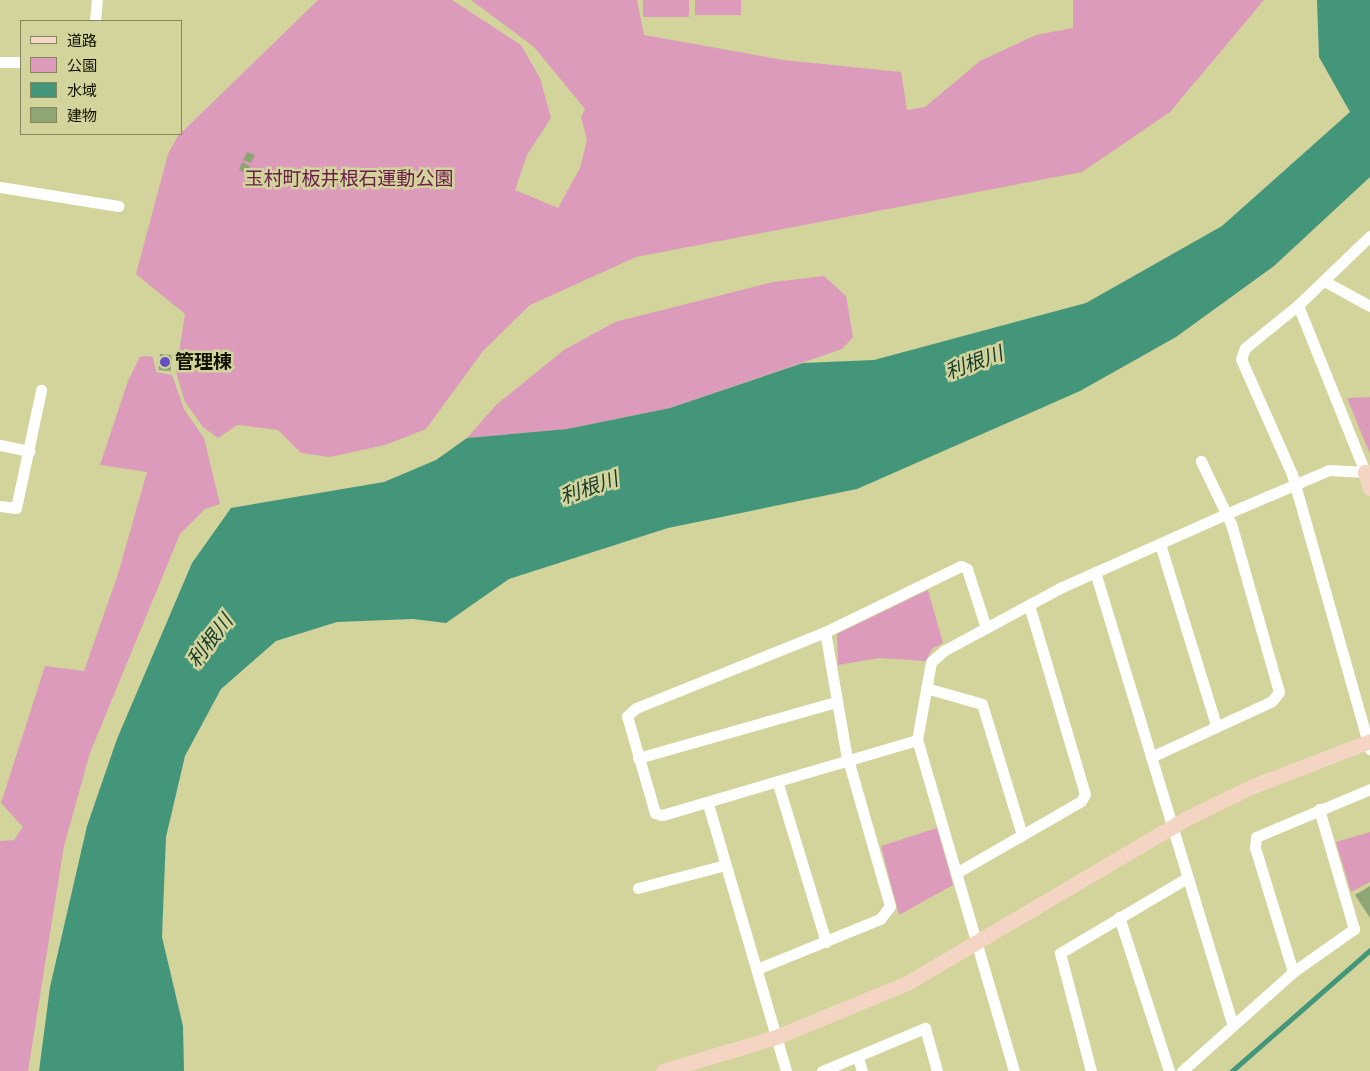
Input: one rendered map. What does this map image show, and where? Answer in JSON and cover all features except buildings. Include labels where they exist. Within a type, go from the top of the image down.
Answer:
[{"type":"street","points":[[95,20],[97,0]]},
{"type":"street","points":[[0,62],[20,62]]},
{"type":"street","points":[[0,187],[118,206]]},
{"type":"street","points":[[662,1071],[776,1037],[875,997],[976,945],[1170,828],[1253,786],[1369,744],[1295,485],[1241,359],[1244,348],[1298,305],[1370,236]]},
{"type":"street","points":[[1324,281],[1370,306]]},
{"type":"street","points":[[1298,305],[1368,472],[1370,488]]},
{"type":"street","points":[[0,506],[16,508],[41,390]]},
{"type":"street","points":[[0,445],[29,451]]},
{"type":"street","points":[[1151,758],[1272,701],[1279,692],[1226,514],[1201,461]]},
{"type":"street","points":[[1014,1071],[917,740],[926,688],[934,658],[1028,605],[1095,572],[1226,514],[1329,470],[1368,472]]},
{"type":"street","points":[[1160,544],[1216,726]]},
{"type":"street","points":[[917,740],[848,763],[708,804],[655,813],[627,719],[632,711],[825,632],[961,566],[967,569],[986,628]]},
{"type":"street","points":[[1095,572],[1185,879],[1232,1024]]},
{"type":"street","points":[[956,872],[1022,835],[1085,794],[1028,605]]},
{"type":"street","points":[[757,969],[880,919],[890,906],[848,763],[825,632]]},
{"type":"street","points":[[926,688],[982,704],[1022,835]]},
{"type":"street","points":[[638,758],[836,702]]},
{"type":"street","points":[[778,784],[826,942]]},
{"type":"street","points":[[1293,972],[1254,841],[1262,833],[1370,789]]},
{"type":"street","points":[[708,804],[786,1071]]},
{"type":"street","points":[[1182,1071],[1232,1024],[1293,972],[1354,929],[1319,810]]},
{"type":"street","points":[[638,888],[725,865]]},
{"type":"street","points":[[1091,1071],[1059,959],[1065,947],[1185,879]]},
{"type":"street","points":[[1119,916],[1169,1071]]},
{"type":"street","points":[[822,1071],[858,1058],[925,1028],[938,1071]]},
{"type":"street","points":[[858,1058],[862,1071]]},
{"type":"green space","name":"玉村町板井根石運動公園","points":[[318,0],[452,0],[521,45],[540,78],[551,118],[527,155],[515,190],[558,208],[580,168],[587,140],[581,117],[585,109],[534,47],[471,0],[637,0],[644,35],[783,60],[901,72],[907,110],[925,107],[980,61],[1036,35],[1073,28],[1073,0],[1264,0],[1170,112],[1082,172],[636,257],[530,305],[483,351],[426,429],[385,445],[330,457],[301,453],[278,430],[237,425],[218,438],[203,427],[185,402],[176,372],[185,314],[136,274],[168,154],[178,136],[182,135],[182,132]]},
{"type":"green space","points":[[643,0],[689,0],[689,17],[643,17]]},
{"type":"green space","points":[[695,0],[741,0],[741,15],[695,15]]},
{"type":"green space","points":[[824,276],[846,296],[853,337],[842,349],[670,408],[567,429],[467,438],[496,405],[564,350],[615,322],[773,282]]},
{"type":"green space","points":[[140,357],[153,357],[156,372],[172,375],[184,409],[204,438],[220,504],[205,509],[180,534],[90,753],[64,846],[28,1071],[0,1071],[0,841],[14,840],[23,827],[1,803],[45,666],[84,671],[118,574],[147,472],[100,465],[128,381]]},
{"type":"green space","points":[[1370,397],[1370,454],[1347,398]]},
{"type":"green space","points":[[928,590],[943,643],[932,649],[926,661],[879,658],[838,665],[837,634]]},
{"type":"green space","points":[[937,828],[953,885],[899,915],[881,846]]},
{"type":"green space","points":[[1370,832],[1370,882],[1351,892],[1336,842]]},
{"type":"water","name":"利根川","points":[[1317,0],[1370,0],[1370,177],[1274,266],[1176,337],[1080,391],[857,489],[668,528],[509,579],[446,623],[413,619],[337,622],[276,641],[221,689],[185,756],[166,837],[162,937],[183,1026],[184,1071],[39,1071],[50,987],[87,826],[117,739],[192,563],[231,508],[384,482],[436,460],[467,438],[567,429],[670,408],[803,363],[874,360],[1086,303],[1222,226],[1350,112],[1319,57]]},
{"type":"waterway","points":[[1232,1071],[1370,950]]},
{"type":"place","name":"管理棟","points":[[165,362]]}]
